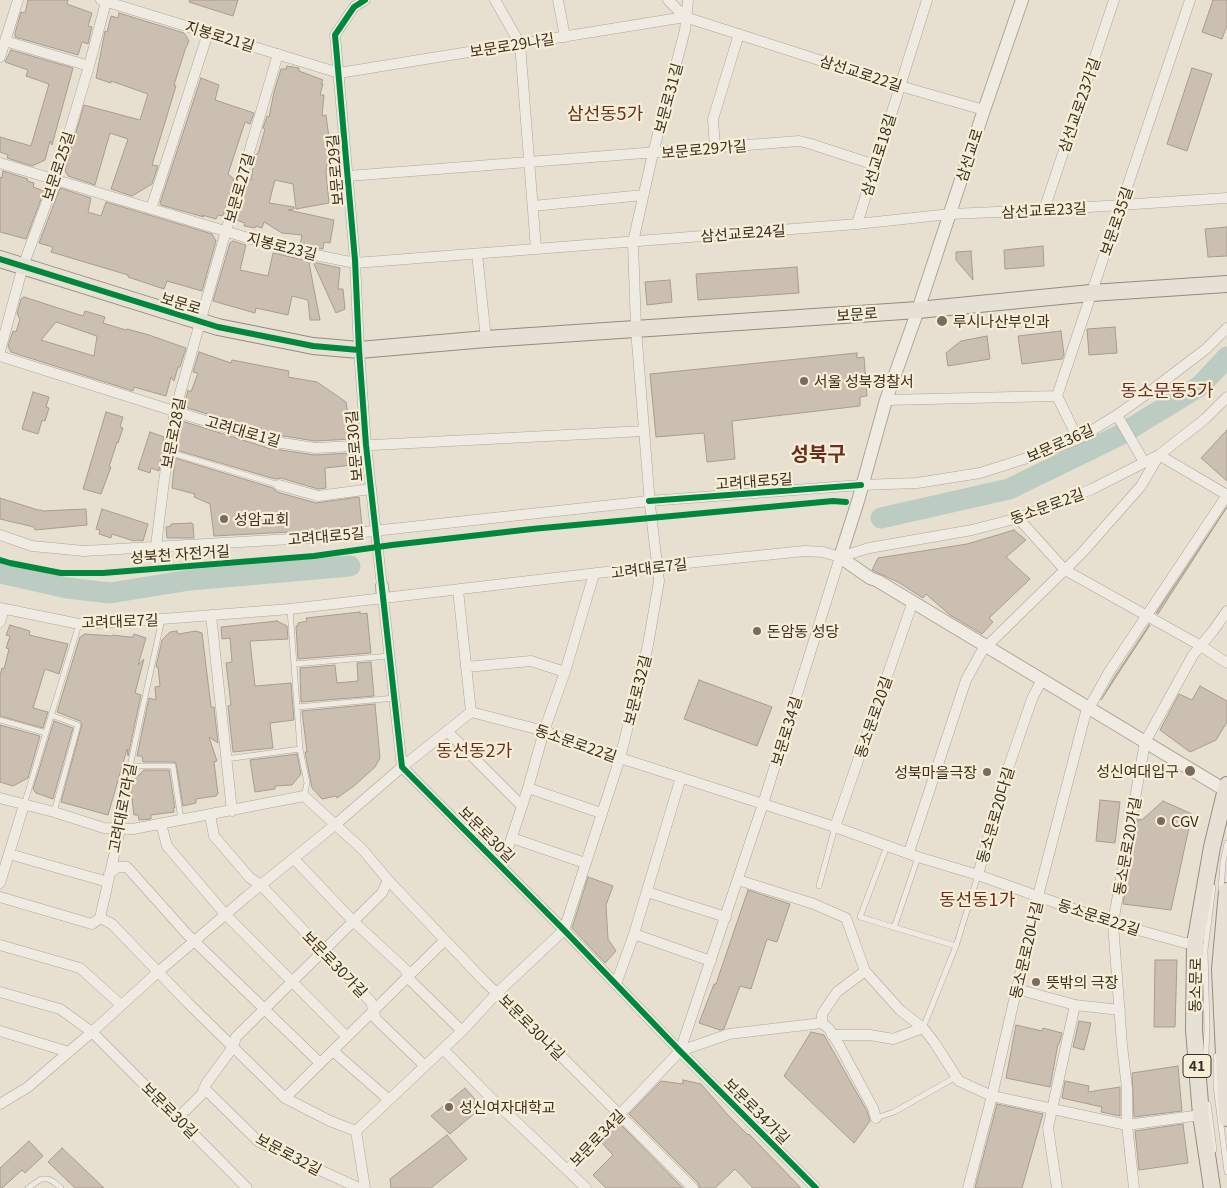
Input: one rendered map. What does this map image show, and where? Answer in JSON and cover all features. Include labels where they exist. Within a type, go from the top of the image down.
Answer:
[{"type":"main road","name":"보문로","points":[[0,259],[201,322],[292,342],[359,350],[486,339],[918,310],[1227,284]]},
{"type":"main road","name":"동소문로","points":[[1212,1188],[1201,1115],[1194,1030],[1195,944],[1212,847],[1226,793]]},
{"type":"main road","name":"동소문로","points":[[1223,894],[1227,1113]]},
{"type":"street","points":[[0,58],[18,0]]},
{"type":"street","name":"보문로29길","points":[[359,350],[355,263],[340,73],[335,35],[354,7],[365,0]]},
{"type":"street","points":[[495,0],[520,44],[536,249]]},
{"type":"street","points":[[558,0],[565,36]]},
{"type":"street","name":"삼선교로22길","points":[[668,0],[685,17],[900,86],[984,110]]},
{"type":"street","name":"보문로31길","points":[[636,329],[633,242],[653,153],[686,30],[685,17],[688,0]]},
{"type":"street","name":"삼선교로","points":[[918,310],[1022,0]]},
{"type":"street","name":"삼선교로23가길","points":[[1044,210],[1114,0]]},
{"type":"street","name":"보문로35길","points":[[1057,396],[1190,0]]},
{"type":"street","name":"지봉로21길","points":[[104,1],[340,73]]},
{"type":"street","name":"보문로25길","points":[[0,351],[23,266],[55,180],[89,66],[104,1]]},
{"type":"street","name":"삼선교로18길","points":[[857,224],[924,1]]},
{"type":"street","name":"보문로29나길","points":[[340,73],[685,17]]},
{"type":"street","points":[[151,209],[208,33]]},
{"type":"street","points":[[715,148],[713,119],[739,34]]},
{"type":"street","points":[[5,41],[89,66]]},
{"type":"street","name":"보문로27길","points":[[201,322],[278,54]]},
{"type":"street","name":"보문로29가길","points":[[348,176],[799,141],[875,165]]},
{"type":"street","name":"지봉로23길","points":[[0,163],[281,248],[355,263]]},
{"type":"street","points":[[533,206],[644,195]]},
{"type":"street","name":"삼선교로23길","points":[[950,214],[1227,198]]},
{"type":"street","name":"삼선교로24길","points":[[355,263],[857,224],[950,214]]},
{"type":"street","points":[[477,254],[486,339]]},
{"type":"street","points":[[862,485],[886,400],[918,310]]},
{"type":"street","name":"보문로28길","points":[[156,546],[176,411],[201,322]]},
{"type":"street","name":"보문로36길","points":[[862,485],[917,483],[980,473],[1027,458],[1078,438],[1117,415],[1206,349],[1227,328]]},
{"type":"street","points":[[636,329],[650,506]]},
{"type":"street","name":"보문로30길","points":[[359,350],[366,445],[382,592]]},
{"type":"street","name":"고려대로1길","points":[[0,356],[269,441],[315,448],[644,430]]},
{"type":"street","points":[[886,400],[1057,396],[1078,438]]},
{"type":"street","name":"동소문로2길","points":[[840,557],[869,548],[972,530],[1018,518],[1092,489],[1159,455],[1205,419],[1227,397]]},
{"type":"street","points":[[1117,415],[1144,462]]},
{"type":"street","points":[[914,855],[966,680],[984,649],[1081,554],[1142,486],[1159,455],[1227,495]]},
{"type":"street","name":"보문로30길","points":[[279,485],[318,496],[371,489]]},
{"type":"street","name":"고려대로5길","points":[[0,534],[32,546],[84,551],[375,536],[862,485]]},
{"type":"street","name":"보문로34길","points":[[444,1049],[490,1097],[568,1170],[680,1051],[763,804],[862,485]]},
{"type":"street","name":"동소문로20나길","points":[[968,1188],[1018,989],[1038,896],[1088,710],[1109,672],[1227,495]]},
{"type":"street","name":"보문로32길","points":[[356,1131],[444,1049],[498,993],[564,930],[620,758],[648,646],[659,581],[650,506]]},
{"type":"street","points":[[1018,518],[1065,570],[1201,646],[1227,663]]},
{"type":"street","name":"고려대로7길","points":[[2,608],[79,624],[162,619],[290,609],[382,592],[458,590],[656,565],[804,551],[822,552],[840,557]]},
{"type":"street","points":[[840,557],[1039,685],[1109,721],[1226,793]]},
{"type":"street","points":[[502,867],[528,788],[544,731],[565,672],[594,574]]},
{"type":"street","points":[[870,578],[874,584],[911,607],[1088,710]]},
{"type":"street","points":[[0,1104],[28,1087],[225,914],[471,712],[458,590]]},
{"type":"street","points":[[382,592],[402,767]]},
{"type":"street","name":"동소문로20길","points":[[835,827],[911,607]]},
{"type":"street","points":[[0,622],[2,608]]},
{"type":"street","name":"동소문로20가길","points":[[1134,1188],[1127,1125],[1127,1088],[1113,923],[1144,742],[1193,655],[1227,611]]},
{"type":"street","points":[[211,615],[232,811]]},
{"type":"street","points":[[466,666],[531,661],[565,672]]},
{"type":"street","name":"동소문로20다길","points":[[978,875],[1001,789],[1032,699],[1039,685]]},
{"type":"street","name":"동소문로22길","points":[[471,712],[544,731],[620,758],[978,875],[1113,923],[1184,944],[1195,944]]},
{"type":"street","points":[[447,731],[522,806]]},
{"type":"street","name":"보문로30길","points":[[402,767],[564,930],[680,1051]]},
{"type":"street","points":[[616,984],[634,934],[681,777]]},
{"type":"street","points":[[528,788],[601,813]]},
{"type":"street","points":[[0,798],[54,812],[104,828],[133,829],[304,796]]},
{"type":"street","name":"보문로30나길","points":[[304,796],[363,850],[388,880],[445,940],[693,1188]]},
{"type":"street","points":[[0,883],[24,805]]},
{"type":"street","name":"보문로30가길","points":[[210,815],[214,836],[250,878],[260,886],[371,1002],[376,1019],[425,1066]]},
{"type":"street","points":[[161,824],[167,846],[225,914],[347,1037]]},
{"type":"street","name":"고려대로7라길","points":[[100,918],[120,829]]},
{"type":"street","points":[[512,838],[585,863]]},
{"type":"street","points":[[9,854],[109,878],[118,866],[127,867],[186,933],[320,1063]]},
{"type":"street","points":[[294,859],[353,921],[406,970],[407,977],[462,1031]]},
{"type":"street","points":[[178,1118],[202,1094],[204,1088],[233,1047],[236,1037],[382,893],[388,880]]},
{"type":"street","points":[[738,880],[814,904],[846,918],[865,971],[900,1010],[923,1028],[959,1081],[992,1096],[1127,1125],[1201,1115]]},
{"type":"street","points":[[647,892],[726,917]]},
{"type":"street","points":[[0,897],[92,924],[100,918],[112,924],[285,1098],[330,1121],[356,1131],[366,1188]]},
{"type":"street","points":[[634,934],[711,961]]},
{"type":"street","points":[[285,1098],[445,940]]},
{"type":"street","points":[[0,944],[80,968],[121,1005]]},
{"type":"street","points":[[865,971],[836,992],[822,1014],[822,1023],[832,1034],[873,1108],[876,1118]]},
{"type":"street","points":[[1018,989],[1075,1005],[1120,1010]]},
{"type":"street","name":"보문로30길","points":[[0,992],[60,1009],[92,1032],[247,1188]]},
{"type":"street","points":[[1057,1188],[1048,1128],[1075,1005]]},
{"type":"street","points":[[680,1051],[729,1034],[822,1023]]},
{"type":"street","points":[[832,1034],[870,1034],[893,1039],[923,1028]]},
{"type":"street","points":[[0,1031],[69,1052]]},
{"type":"street","points":[[333,1050],[389,1100]]},
{"type":"street","name":"보문로34가길","points":[[680,1051],[816,1188]]},
{"type":"street","name":"보문로32길","points":[[204,1088],[259,1142],[359,1188]]},
{"type":"street","points":[[568,1170],[586,1188]]},
{"type":"lane","name":"보문로30길","points":[[169,452],[279,485]]},
{"type":"lane","points":[[290,609],[300,749],[307,783],[304,796]]},
{"type":"lane","name":"고려대로7라길","points":[[120,829],[130,766],[162,619]]},
{"type":"lane","points":[[24,805],[79,624]]},
{"type":"lane","points":[[294,664],[390,656]]},
{"type":"lane","points":[[297,707],[395,698]]},
{"type":"lane","points":[[51,715],[78,725],[54,812]]},
{"type":"lane","points":[[0,720],[46,733]]},
{"type":"lane","points":[[226,759],[300,749]]},
{"type":"lane","points":[[130,766],[173,766],[181,820]]},
{"type":"lane","points":[[1219,846],[1226,793]]},
{"type":"lane","points":[[820,886],[835,827]]},
{"type":"lane","points":[[1223,894],[1223,862],[1227,843]]},
{"type":"lane","points":[[887,846],[860,917],[956,946]]},
{"type":"lane","points":[[894,928],[914,855]]},
{"type":"lane","name":"동소문로20다길","points":[[923,1028],[956,946],[978,875]]},
{"type":"lane","points":[[1205,1080],[1207,1027],[1205,950],[1214,877]]},
{"type":"lane","points":[[1216,1027],[1217,1037]]},
{"type":"lane","points":[[1216,1053],[1216,1086],[1227,1172]]},
{"type":"lane","points":[[876,1118],[894,1112],[956,1077]]},
{"type":"lane","points":[[1207,1095],[1216,1159]]},
{"type":"lane","points":[[28,1188],[41,1179],[48,1179],[61,1188]]},
{"type":"building","points":[[28,0],[68,0],[67,4],[92,13],[88,26],[92,27],[88,44],[82,42],[78,55],[15,37],[21,12],[25,13]]},
{"type":"building","points":[[190,0],[238,0],[233,16],[189,2]]},
{"type":"building","points":[[1213,0],[1227,0],[1227,25],[1222,39],[1202,32]]},
{"type":"building","points":[[119,13],[184,33],[189,41],[174,85],[176,86],[152,165],[158,166],[152,184],[132,196],[111,189],[128,139],[110,133],[95,185],[68,176],[65,170],[84,105],[140,120],[148,94],[111,81],[111,83],[96,78],[105,31],[107,32],[111,16],[118,18]]},
{"type":"building","points":[[11,50],[73,68],[52,145],[50,141],[45,160],[32,166],[7,158],[8,155],[0,152],[0,137],[31,146],[49,84],[26,76],[28,70],[5,62]]},
{"type":"building","points":[[287,66],[299,68],[299,71],[323,80],[320,95],[324,95],[322,116],[326,115],[330,145],[326,172],[329,203],[296,209],[293,184],[275,180],[269,203],[294,207],[294,209],[288,210],[334,220],[330,243],[324,242],[323,249],[300,245],[302,235],[282,233],[264,222],[262,228],[256,226],[255,228],[244,226],[245,223],[236,220],[249,179],[251,180],[256,154],[258,154],[265,129],[263,128],[267,116],[269,117],[281,69],[286,69]]},
{"type":"building","points":[[1192,68],[1212,74],[1187,151],[1167,144]]},
{"type":"building","points":[[201,78],[219,85],[215,100],[254,113],[250,124],[245,122],[228,174],[234,179],[223,216],[218,215],[216,219],[161,205],[160,203]]},
{"type":"building","points":[[3,171],[28,179],[27,181],[34,183],[33,187],[44,191],[26,239],[0,232],[0,177],[2,178]]},
{"type":"building","points":[[60,188],[91,198],[88,212],[101,216],[106,202],[212,234],[216,241],[202,291],[167,281],[164,289],[128,277],[128,275],[51,252],[53,247],[39,243]]},
{"type":"building","points":[[1227,227],[1227,256],[1208,257],[1205,229]]},
{"type":"building","points":[[233,241],[246,245],[240,270],[268,276],[273,253],[313,262],[309,263],[320,320],[310,320],[308,300],[292,296],[288,315],[256,308],[255,313],[213,301],[230,243]]},
{"type":"building","points":[[1043,246],[1044,266],[1005,269],[1004,250]]},
{"type":"building","points":[[971,251],[973,280],[956,260],[956,252]]},
{"type":"building","points":[[313,262],[340,268],[338,289],[343,289],[345,309],[336,313]]},
{"type":"building","points":[[797,267],[799,293],[698,300],[696,274]]},
{"type":"building","points":[[670,280],[672,302],[647,305],[645,282]]},
{"type":"building","points":[[24,297],[83,316],[85,311],[105,317],[103,323],[149,335],[186,348],[174,381],[171,377],[166,396],[134,387],[133,391],[11,352],[8,346],[13,331],[16,332],[20,319],[17,314],[21,299]],"holes":[[[56,322],[97,336],[94,356],[41,340]]]},
{"type":"building","points":[[1115,327],[1117,353],[1089,355],[1087,329]]},
{"type":"building","points":[[1061,331],[1064,355],[1062,359],[1022,364],[1018,336]]},
{"type":"building","points":[[987,336],[990,359],[948,366],[946,353],[961,341]]},
{"type":"building","points":[[199,352],[231,363],[232,360],[289,371],[288,377],[317,382],[346,402],[352,439],[315,441],[271,434],[188,408],[185,402],[188,390],[191,392],[198,373],[193,372]]},
{"type":"building","points":[[857,353],[857,358],[864,357],[867,396],[860,397],[860,406],[732,421],[735,459],[707,462],[704,433],[656,437],[650,374]]},
{"type":"building","points":[[33,392],[49,397],[46,407],[49,408],[45,421],[42,420],[38,434],[22,429]]},
{"type":"building","points":[[106,412],[123,417],[120,427],[123,428],[101,494],[83,489]]},
{"type":"building","points":[[182,421],[268,448],[314,455],[352,453],[353,465],[325,468],[326,488],[318,489],[281,478],[275,479],[176,450],[180,422]]},
{"type":"building","points":[[1227,430],[1227,481],[1201,458]]},
{"type":"building","points":[[150,432],[164,437],[159,471],[151,468],[150,473],[138,469]]},
{"type":"building","points":[[175,458],[316,503],[359,497],[362,525],[308,531],[214,536],[210,504],[194,497],[195,494],[172,488]]},
{"type":"building","points":[[0,498],[42,511],[86,509],[87,525],[35,530],[34,527],[0,519]]},
{"type":"building","points":[[1227,507],[1158,614],[1156,613]]},
{"type":"building","points":[[102,509],[148,524],[143,541],[134,541],[112,534],[111,538],[99,534],[100,530],[96,529]]},
{"type":"building","points":[[171,524],[193,524],[194,538],[167,538],[166,527],[171,526]]},
{"type":"building","points":[[1014,530],[1026,540],[1006,557],[1030,579],[989,618],[993,622],[982,634],[950,615],[926,594],[923,598],[898,582],[872,570],[878,558],[967,544]]},
{"type":"building","points":[[360,612],[360,614],[367,613],[371,653],[298,659],[296,626],[298,626],[298,623],[307,621],[306,618]]},
{"type":"building","points":[[277,621],[287,626],[288,639],[250,641],[255,686],[291,683],[294,720],[270,723],[273,748],[233,752],[228,706],[231,705],[226,663],[232,662],[230,638],[222,639],[221,627]]},
{"type":"building","points":[[10,625],[30,631],[29,635],[68,644],[59,674],[45,669],[33,708],[48,712],[43,728],[0,716],[0,675],[2,668],[4,669],[9,649],[6,648],[10,636],[6,635]]},
{"type":"building","points":[[1150,625],[1101,700],[1115,676]]},
{"type":"building","points":[[177,631],[178,634],[196,631],[202,633],[211,707],[214,707],[218,743],[209,737],[217,761],[214,762],[218,794],[216,796],[196,799],[196,803],[183,806],[176,763],[143,762],[142,756],[137,756],[149,698],[156,700],[155,687],[160,686],[158,667],[156,667],[162,640],[170,632]]},
{"type":"building","points":[[85,634],[133,637],[134,634],[146,638],[138,665],[144,659],[135,693],[141,695],[128,756],[127,749],[108,815],[61,802],[82,724],[80,721],[57,712],[80,637]]},
{"type":"building","points":[[371,662],[374,696],[301,702],[300,668],[335,665],[337,683],[358,681],[357,663]]},
{"type":"building","points":[[699,680],[772,707],[757,746],[684,719]]},
{"type":"building","points":[[1200,686],[1227,701],[1227,722],[1216,740],[1190,752],[1160,730],[1179,694],[1192,700]]},
{"type":"building","points":[[375,704],[380,758],[375,767],[337,798],[336,796],[322,799],[312,788],[305,752],[307,752],[302,711]]},
{"type":"building","points":[[54,721],[73,728],[53,799],[36,793],[33,789]]},
{"type":"building","points":[[0,725],[40,736],[28,778],[13,786],[0,782]]},
{"type":"building","points":[[297,754],[301,774],[292,785],[275,786],[275,789],[255,792],[250,760]]},
{"type":"building","points":[[144,770],[169,770],[174,812],[151,815],[151,819],[139,820],[138,815],[134,815],[131,791],[132,782]]},
{"type":"building","points":[[1100,800],[1120,802],[1115,843],[1096,841]]},
{"type":"building","points":[[1163,801],[1192,814],[1171,910],[1123,904],[1138,819],[1142,820]]},
{"type":"building","points":[[588,877],[613,886],[606,905],[608,939],[616,951],[605,963],[572,928]]},
{"type":"building","points":[[748,890],[790,904],[777,942],[767,939],[751,989],[740,986],[724,1029],[720,1030],[699,1023],[714,984],[716,984]]},
{"type":"building","points":[[1155,960],[1177,960],[1175,1027],[1154,1027]]},
{"type":"building","points":[[1079,1021],[1091,1023],[1084,1050],[1073,1047]]},
{"type":"building","points":[[1016,1025],[1042,1031],[1043,1028],[1062,1033],[1058,1044],[1050,1087],[1006,1078]]},
{"type":"building","points":[[811,1032],[824,1035],[867,1111],[870,1121],[854,1143],[784,1076]]},
{"type":"building","points":[[1178,1066],[1182,1111],[1134,1117],[1132,1073]]},
{"type":"building","points":[[683,1080],[701,1084],[728,1115],[801,1188],[753,1188],[735,1169],[715,1188],[700,1188],[698,1183],[629,1114],[661,1081],[683,1084]]},
{"type":"building","points":[[1065,1081],[1089,1086],[1088,1092],[1120,1087],[1120,1116],[1101,1112],[1102,1107],[1062,1098]]},
{"type":"building","points":[[465,1088],[482,1107],[450,1134],[431,1116]]},
{"type":"building","points":[[997,1104],[1043,1114],[1022,1188],[975,1188]]},
{"type":"building","points":[[620,1124],[683,1188],[606,1188],[593,1175],[613,1155],[602,1143]]},
{"type":"building","points":[[1183,1124],[1188,1163],[1139,1170],[1135,1131]]},
{"type":"building","points":[[447,1135],[467,1159],[431,1188],[391,1188],[390,1179]]},
{"type":"building","points":[[29,1141],[43,1156],[25,1173],[22,1170],[0,1188],[0,1168]]},
{"type":"building","points":[[62,1148],[104,1188],[75,1188],[48,1162]]},
{"type":"waterway","points":[[881,518],[1009,489],[1118,436],[1200,386],[1227,357]]},
{"type":"waterway","points":[[0,573],[67,588],[110,593],[190,580],[350,566]]},
{"type":"cycle path","points":[[365,0],[354,7],[335,35],[355,260],[366,445],[402,767],[816,1188]]},
{"type":"cycle path","points":[[0,259],[218,327],[313,346],[359,350]]},
{"type":"cycle path","points":[[649,501],[861,485]]},
{"type":"cycle path","name":"성북천 자전거길","points":[[0,560],[61,573],[103,573],[314,556],[532,529],[833,501],[846,502]]},
{"type":"place","name":"루시나산부인과","points":[[942,321]]},
{"type":"place","name":"서울 성북경찰서","points":[[804,381]]},
{"type":"place","name":"성암교회","points":[[224,519]]},
{"type":"place","name":"돈암동 성당","points":[[757,631]]},
{"type":"place","name":"성신여대입구","points":[[1190,771]]},
{"type":"place","name":"성북마을극장","points":[[987,772]]},
{"type":"place","name":"CGV","points":[[1161,821]]},
{"type":"place","name":"뜻밖의 극장","points":[[1036,982]]},
{"type":"place","name":"성신여자대학교","points":[[449,1107]]},
{"type":"district","name":"삼선동5가","points":[[605,113]]},
{"type":"district","name":"동소문동5가","points":[[1167,390]]},
{"type":"district","name":"성북구","points":[[818,453]]},
{"type":"district","name":"동선동2가","points":[[474,750]]},
{"type":"district","name":"동선동1가","points":[[977,899]]}]
